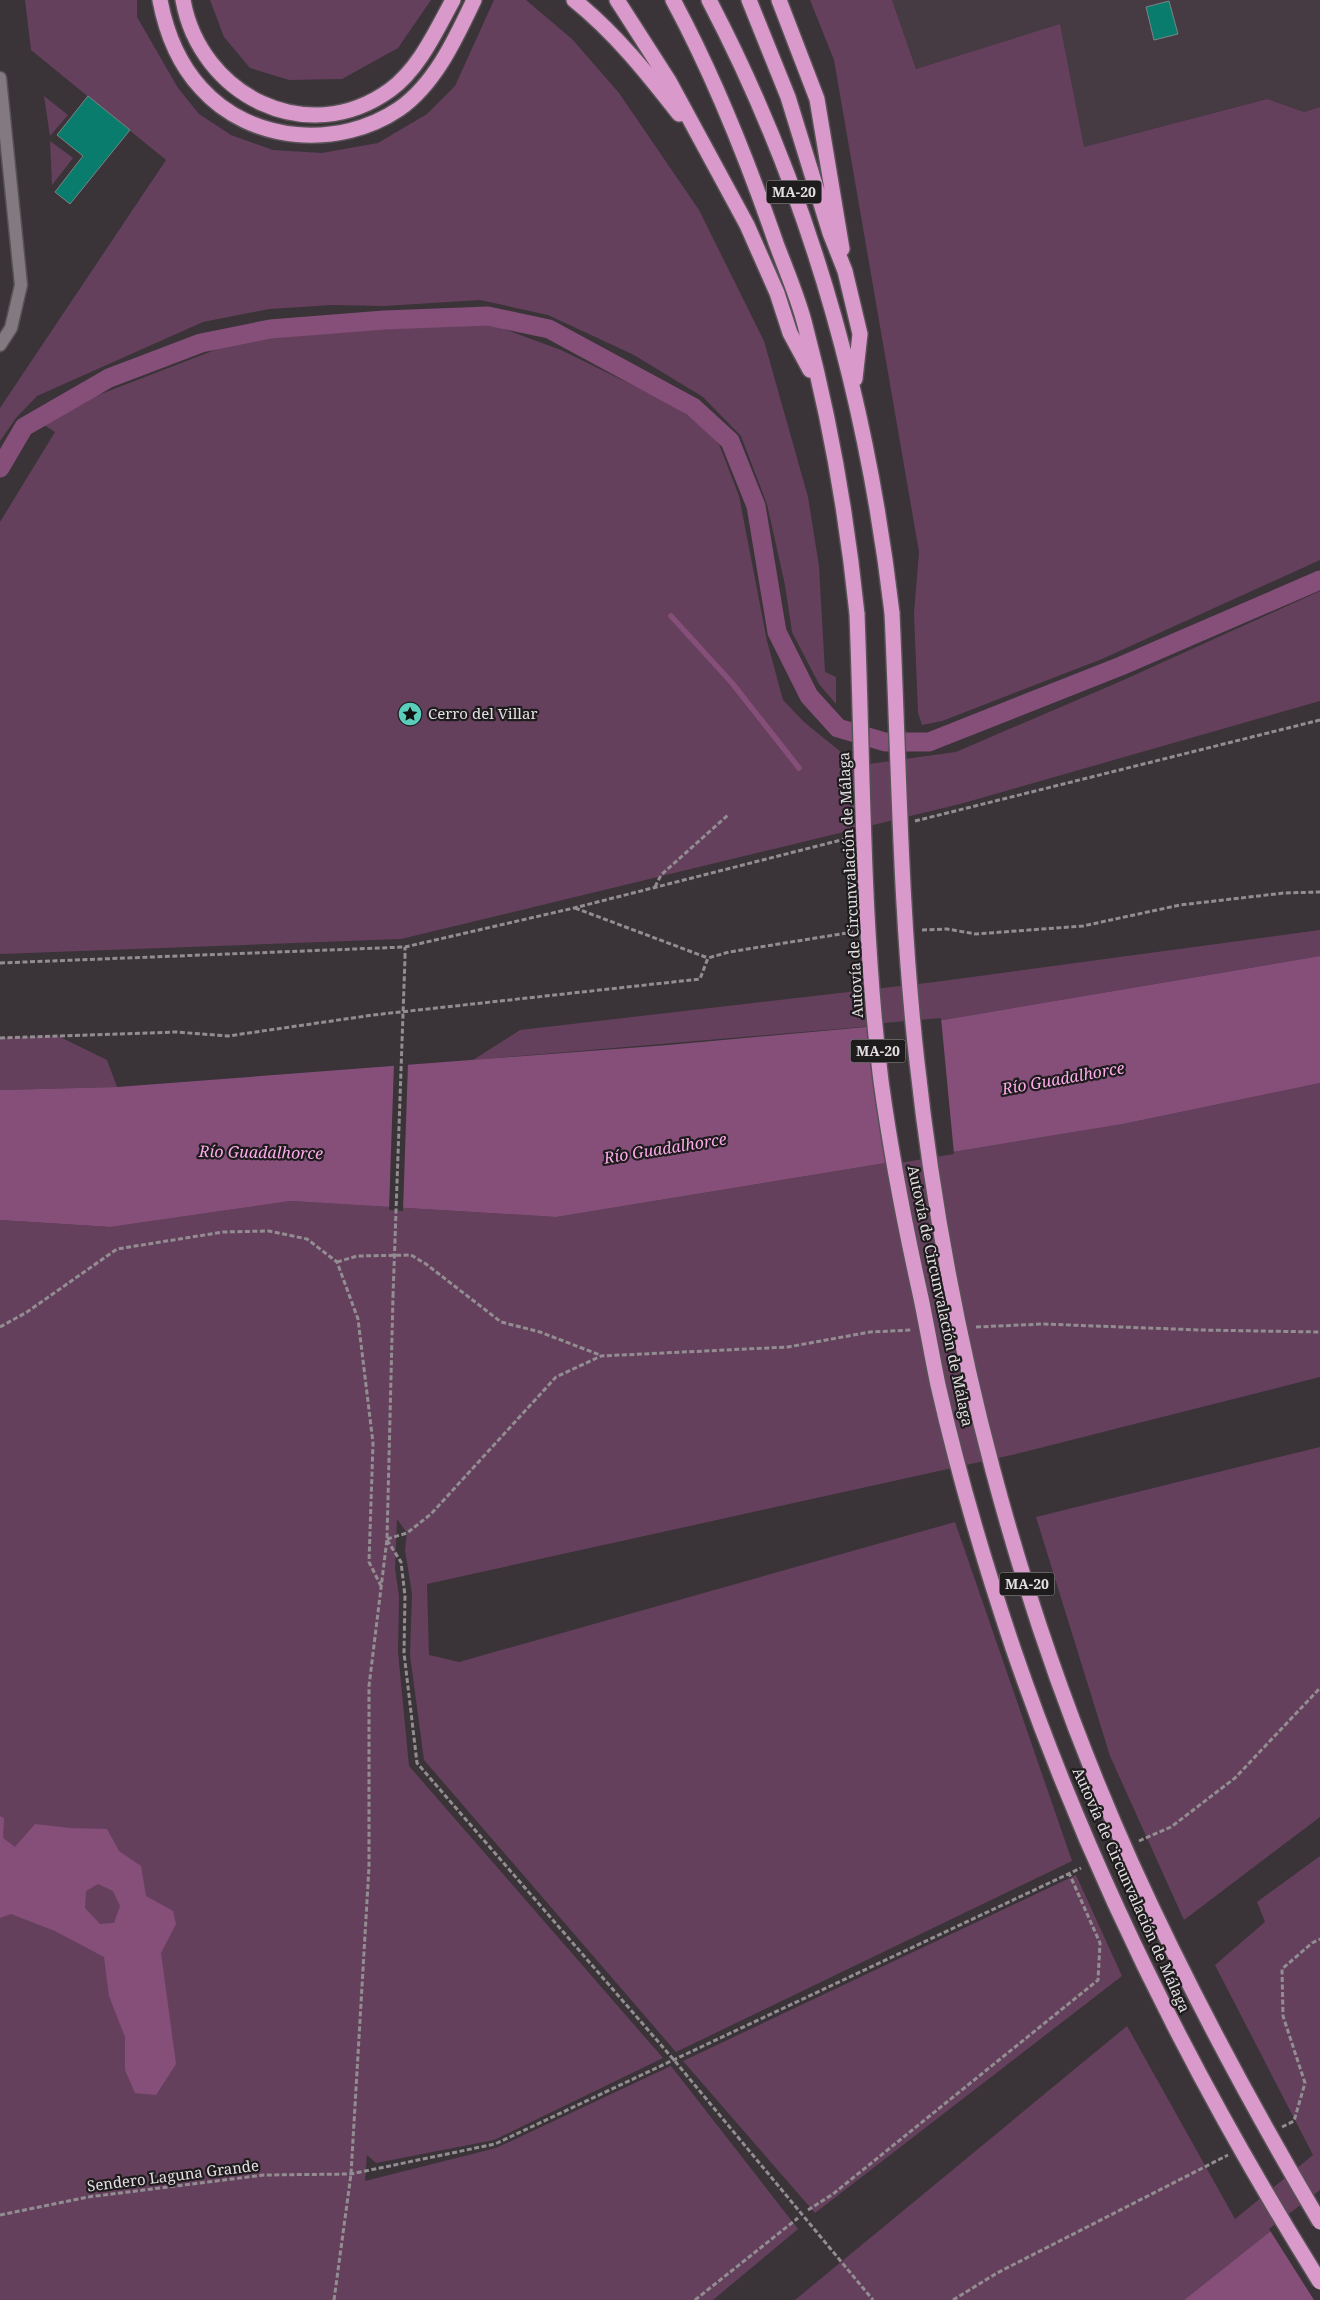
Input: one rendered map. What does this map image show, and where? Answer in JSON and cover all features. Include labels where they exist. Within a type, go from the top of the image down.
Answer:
[{"type":"highway","points":[[160,0],[172,44],[201,89],[221,106],[244,120],[270,130],[295,135],[322,136],[350,131],[379,121],[401,108],[424,84],[442,60],[474,0]]},
{"type":"highway","points":[[183,0],[186,16],[196,42],[213,68],[233,87],[256,102],[282,111],[308,115],[334,113],[365,104],[391,90],[412,69],[453,0]]},
{"type":"highway","points":[[574,0],[598,19],[631,53],[709,152]]},
{"type":"highway","points":[[617,0],[668,80],[709,152],[747,225],[777,293],[790,333],[819,387]]},
{"type":"highway","name":"Autovía de Circunvalación de Málaga","points":[[673,0],[691,35],[748,161],[805,324],[838,473],[850,547],[857,614],[871,984],[882,1081],[902,1215],[938,1384],[959,1468],[1012,1646],[1057,1768],[1101,1874],[1195,2070],[1320,2282]]},
{"type":"highway","name":"Autovía de Circunvalación de Málaga","points":[[709,0],[755,95],[781,157],[814,250],[842,338],[870,466],[892,614],[908,982],[917,1067],[937,1209],[951,1286],[991,1460],[1043,1635],[1087,1757],[1130,1861],[1224,2053],[1320,2222]]},
{"type":"highway","points":[[749,0],[788,97],[830,233],[845,271]]},
{"type":"highway","points":[[779,0],[817,99],[841,232],[845,271],[860,334],[853,393]]},
{"type":"street","points":[[0,78],[3,140],[21,285],[0,345]]},
{"type":"path","points":[[654,887],[661,875],[728,814]]},
{"type":"path","points":[[918,930],[947,929],[976,934],[1083,926],[1180,905],[1284,893],[1320,892]]},
{"type":"path","points":[[574,908],[708,958],[729,952],[860,932]]},
{"type":"path","points":[[0,963],[406,947],[393,1296],[387,1539],[369,1686],[369,1867],[351,2174],[334,2300]]},
{"type":"path","points":[[0,1038],[176,1032],[228,1036],[373,1015],[700,979],[708,958]]},
{"type":"path","points":[[0,1327],[27,1312],[117,1249],[223,1232],[269,1231],[307,1239],[337,1262],[358,1319],[373,1442],[369,1562],[382,1588]]},
{"type":"path","points":[[337,1262],[357,1256],[410,1255],[426,1264],[501,1322],[540,1332],[601,1356]]},
{"type":"path","points":[[966,1328],[1043,1324],[1320,1332]]},
{"type":"path","points":[[387,1539],[407,1533],[431,1514],[556,1377],[601,1356],[788,1348],[870,1332],[918,1330]]},
{"type":"path","points":[[387,1539],[401,1562],[406,1596],[404,1653],[417,1763],[674,2060],[873,2300]]},
{"type":"path","points":[[1137,1842],[1171,1826],[1234,1778],[1320,1688]]},
{"type":"path","name":"Sendero Laguna Grande","points":[[0,2215],[88,2198],[264,2175],[351,2174],[495,2144],[1086,1865]]},
{"type":"path","points":[[808,2210],[833,2194],[1098,1980],[1100,1943],[1069,1873]]},
{"type":"path","points":[[1277,2130],[1294,2122],[1305,2083],[1283,2016],[1282,1969],[1312,1943],[1320,1939]]},
{"type":"path","points":[[953,2300],[997,2273],[1234,2152]]},
{"type":"path","points":[[695,2300],[798,2218]]},
{"type":"shaded area","points":[[25,0],[137,0],[137,17],[178,88],[199,114],[231,135],[273,150],[322,153],[378,143],[427,114],[455,86],[494,0],[526,0],[572,39],[619,93],[699,210],[764,341],[808,497],[819,566],[825,672],[836,677],[836,704],[819,684],[792,632],[785,585],[767,504],[741,436],[703,397],[634,355],[548,315],[480,300],[384,306],[332,305],[269,309],[203,322],[37,396],[16,418],[0,441],[0,408],[166,160],[31,50]]},
{"type":"shaded area","points":[[210,0],[431,0],[398,48],[342,79],[289,80],[250,68],[224,37]]},
{"type":"shaded area","points":[[810,0],[892,0],[916,69],[1060,24],[1084,147],[1267,99],[1304,112],[1320,107],[1320,560],[1102,659],[942,721],[922,725],[918,713],[914,613],[919,552],[834,60]]},
{"type":"shaded area","points":[[892,0],[1320,0],[1320,107],[1304,112],[1266,99],[1084,147],[1060,25],[916,69]]},
{"type":"shaded area","points":[[44,96],[68,115],[50,136]]},
{"type":"shaded area","points":[[50,141],[73,158],[52,185]]},
{"type":"shaded area","points":[[488,323],[561,350],[667,402],[707,427],[719,444],[739,496],[767,641],[783,700],[804,722],[841,752],[839,768],[956,752],[1119,682],[1320,591],[1320,701],[960,804],[401,939],[0,954],[0,522],[55,432],[41,423],[88,399],[233,343],[280,335]]},
{"type":"shaded area","points":[[1320,930],[1320,956],[943,1020],[473,1060],[520,1030],[935,982]]},
{"type":"shaded area","points":[[58,1036],[107,1060],[117,1087],[0,1090],[0,1038]]},
{"type":"shaded area","points":[[1320,1083],[1320,1377],[1016,1454],[427,1584],[429,1655],[459,1662],[955,1522],[1072,1861],[676,2052],[424,1760],[410,1655],[412,1594],[405,1550],[407,1533],[397,1519],[395,1568],[399,1597],[398,1652],[409,1766],[663,2058],[494,2140],[376,2163],[367,2155],[365,2181],[496,2148],[671,2066],[798,2229],[713,2300],[0,2300],[0,1220],[110,1227],[291,1201],[556,1217],[1123,1124]]},
{"type":"shaded area","points":[[1320,1447],[1320,1817],[1184,1920],[1110,1756],[1036,1517]]},
{"type":"shaded area","points":[[1320,1856],[1320,2192],[1184,2300],[795,2300],[1127,2026],[1235,2219],[1313,2155],[1215,1965],[1265,1922],[1257,1902]]},
{"type":"shaded area","points":[[1076,1875],[1122,1976],[815,2213],[683,2061]]},
{"type":"water","name":"Río Guadalhorce","points":[[1320,956],[1320,1083],[1123,1124],[556,1217],[291,1201],[110,1227],[0,1220],[0,1090],[117,1087],[668,1045],[943,1020]]},
{"type":"water","points":[[0,1816],[4,1818],[3,1838],[15,1847],[35,1824],[70,1828],[107,1829],[119,1851],[141,1866],[146,1896],[173,1911],[176,1924],[161,1953],[176,2064],[156,2095],[135,2093],[125,2070],[125,2037],[109,1996],[104,1957],[55,1931],[11,1914],[0,1918]],"holes":[[[98,1884],[113,1891],[120,1906],[114,1923],[100,1924],[85,1908],[86,1891]]]},
{"type":"water","points":[[1320,2192],[1320,2300],[1184,2300]]},
{"type":"pier","points":[[941,1018],[954,1154],[887,1165],[873,1024]]},
{"type":"pier","points":[[408,1063],[403,1211],[389,1210],[394,1064]]},
{"type":"pier","points":[[1320,2190],[1320,2300],[1314,2300],[1269,2229]]},
{"type":"building","points":[[1169,1],[1178,34],[1154,40],[1146,7]]},
{"type":"building","points":[[88,96],[130,130],[70,204],[55,192],[83,156],[57,135]]},
{"type":"waterway","points":[[0,468],[24,427],[109,378],[201,343],[270,329],[384,320],[488,316],[549,329],[693,407],[730,441],[756,506],[777,632],[809,696],[838,728],[885,742],[929,742],[1121,666],[1320,580]]},
{"type":"waterway","points":[[671,616],[732,683],[799,768]]},
{"type":"place","name":"Cerro del Villar","points":[[410,714]]}]
